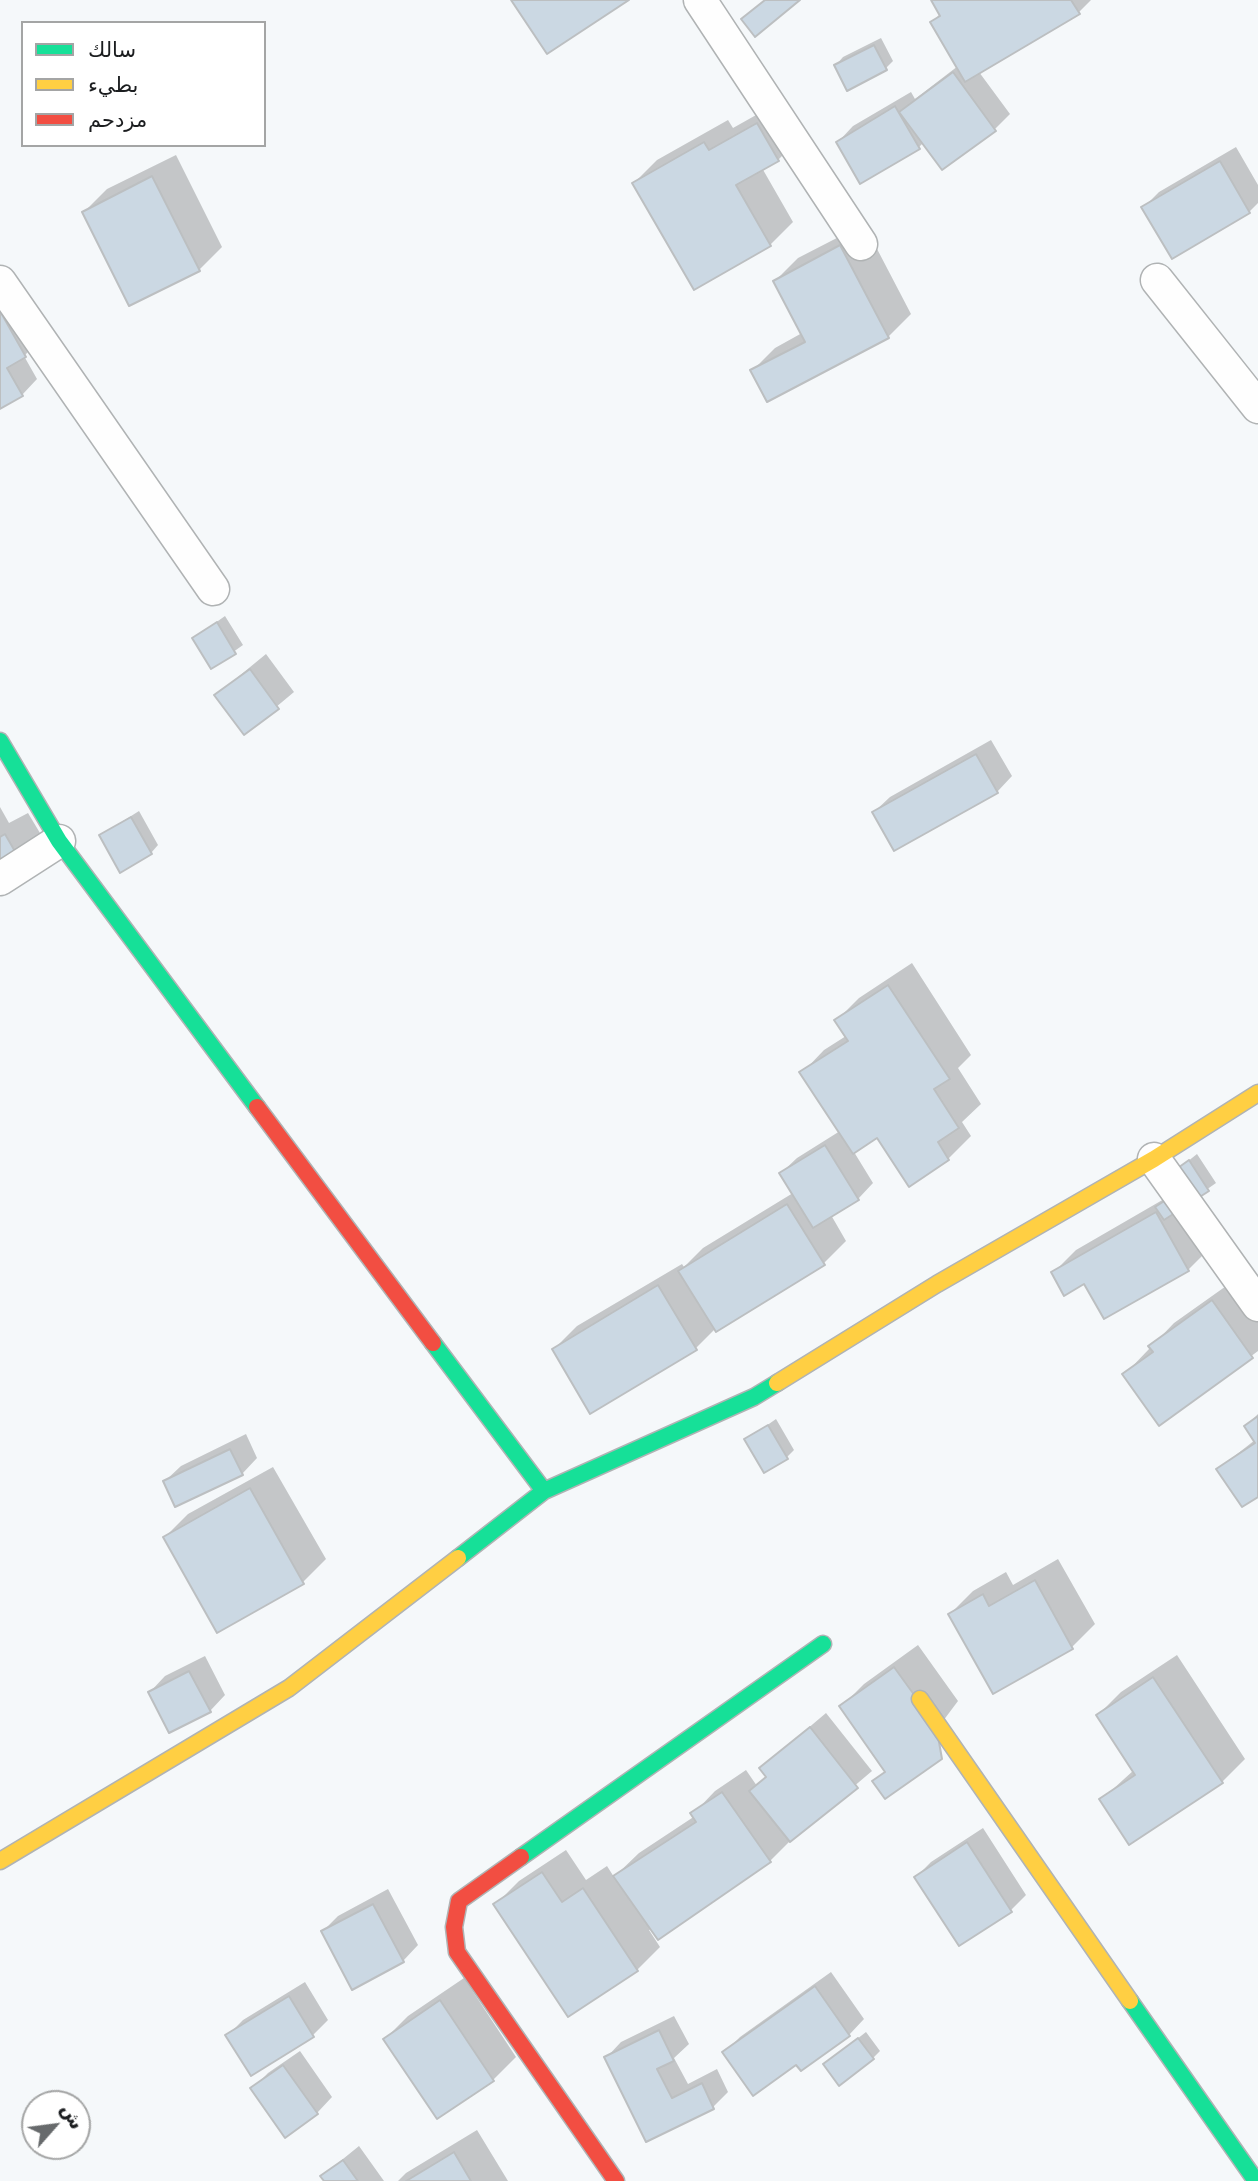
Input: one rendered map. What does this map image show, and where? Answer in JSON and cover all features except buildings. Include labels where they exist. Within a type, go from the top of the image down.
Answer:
[{"type":"street","points":[[700,0],[861,244]]},
{"type":"street","points":[[1157,280],[1258,407]]},
{"type":"street","points":[[0,282],[213,589]]},
{"type":"street","points":[[0,741],[59,841],[544,1491]]},
{"type":"street","points":[[0,879],[59,841]]},
{"type":"street","points":[[0,1861],[289,1688],[544,1491],[754,1397],[937,1284],[1154,1159],[1258,1093]]},
{"type":"street","points":[[1154,1159],[1258,1305]]},
{"type":"street","points":[[616,2181],[457,1952],[454,1927],[459,1901],[823,1644]]},
{"type":"street","points":[[920,1699],[1256,2181]]},
{"type":"traffic: fast","points":[[0,741],[59,841],[257,1107]]},
{"type":"traffic: fast","points":[[433,1343],[544,1491]]},
{"type":"traffic: fast","points":[[458,1558],[544,1491],[754,1397],[777,1383]]},
{"type":"traffic: fast","points":[[521,1857],[823,1644]]},
{"type":"traffic: fast","points":[[1130,2001],[1256,2181]]},
{"type":"traffic: slow","points":[[777,1383],[937,1284],[1154,1159],[1258,1093]]},
{"type":"traffic: slow","points":[[0,1861],[289,1688],[458,1558]]},
{"type":"traffic: slow","points":[[920,1699],[1130,2001]]},
{"type":"traffic: jam","points":[[257,1107],[433,1343]]},
{"type":"traffic: jam","points":[[521,1857],[459,1901],[454,1927],[457,1952],[616,2181]]}]
